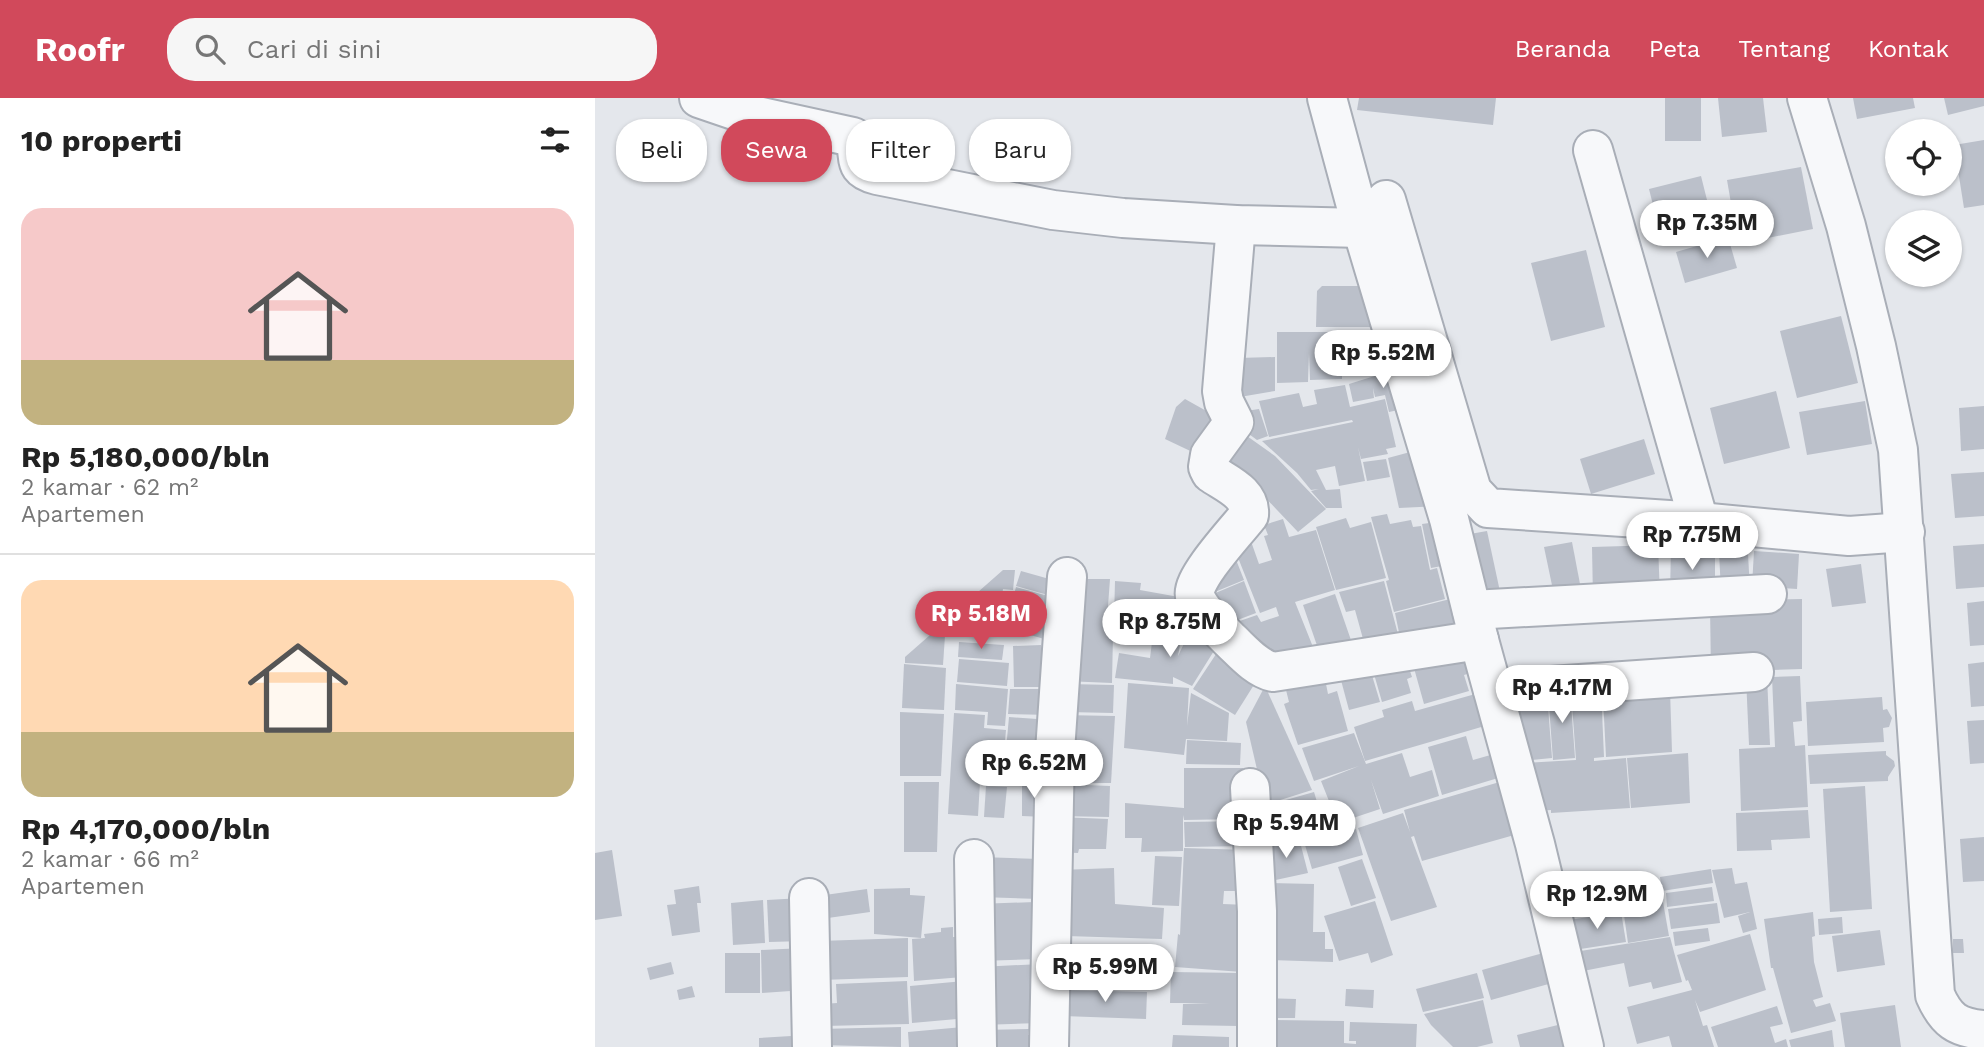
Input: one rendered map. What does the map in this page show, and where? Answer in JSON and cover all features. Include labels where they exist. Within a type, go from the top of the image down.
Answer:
[{"type":"street","points":[[699,98],[743,113],[853,137],[856,141],[857,162],[866,172],[1053,210],[1123,218],[1236,225],[1362,228]]},
{"type":"street","points":[[1327,98],[1362,228],[1449,519],[1535,844],[1584,1047]]},
{"type":"street","points":[[1807,98],[1846,226],[1898,450],[1935,995],[1943,1012],[1953,1022],[1984,1030]]},
{"type":"street","points":[[1593,150],[1699,522]]},
{"type":"street","points":[[1386,200],[1472,491],[1488,509],[1699,522],[1849,536],[1905,532]]},
{"type":"street","points":[[1236,225],[1222,391],[1224,402],[1234,422],[1210,455],[1207,467],[1211,473],[1247,498],[1250,506],[1249,515],[1201,576],[1195,588],[1195,596],[1218,629],[1257,664],[1273,672],[1475,625],[1767,594]]},
{"type":"street","points":[[1049,1047],[1055,751],[1067,577]]},
{"type":"street","points":[[1493,690],[1754,672]]},
{"type":"street","points":[[1250,788],[1257,911],[1257,1047]]},
{"type":"street","points":[[974,859],[977,1047]]},
{"type":"street","points":[[809,898],[812,1047]]},
{"type":"building","points":[[1359,98],[1496,98],[1493,125],[1357,110]]},
{"type":"building","points":[[1665,98],[1701,98],[1701,141],[1665,141]]},
{"type":"building","points":[[1718,98],[1763,98],[1767,132],[1722,137]]},
{"type":"building","points":[[1853,98],[1913,98],[1915,108],[1857,119]]},
{"type":"building","points":[[1944,98],[1984,98],[1984,106],[1948,115]]},
{"type":"building","points":[[1984,140],[1984,205],[1964,208],[1962,144]]},
{"type":"building","points":[[1801,167],[1813,229],[1738,244],[1727,180]]},
{"type":"building","points":[[1701,176],[1709,208],[1657,221],[1649,189]]},
{"type":"building","points":[[1728,237],[1737,268],[1685,283],[1676,252]]},
{"type":"building","points":[[1586,250],[1605,327],[1551,341],[1531,263]]},
{"type":"building","points":[[1322,286],[1374,286],[1378,327],[1316,327],[1317,291]]},
{"type":"building","points":[[1841,316],[1858,383],[1797,398],[1780,331]]},
{"type":"building","points":[[1392,331],[1395,361],[1345,366],[1343,334]]},
{"type":"building","points":[[1277,332],[1342,332],[1342,379],[1310,380],[1309,353],[1308,382],[1277,383]]},
{"type":"building","points":[[1275,357],[1275,391],[1228,399],[1238,358]]},
{"type":"building","points":[[1397,369],[1412,407],[1389,412],[1385,395],[1375,397],[1373,388],[1374,398],[1353,402],[1349,384]]},
{"type":"building","points":[[1345,385],[1350,407],[1385,399],[1396,447],[1386,449],[1388,454],[1361,459],[1358,447],[1365,481],[1339,486],[1335,466],[1316,470],[1326,490],[1340,489],[1342,508],[1326,508],[1311,491],[1319,489],[1311,490],[1297,473],[1262,441],[1353,422],[1352,420],[1269,437],[1259,401],[1299,393],[1303,407],[1317,404],[1314,390]]},
{"type":"building","points":[[1776,391],[1790,448],[1724,464],[1710,408]]},
{"type":"building","points":[[1185,399],[1226,422],[1203,457],[1165,439],[1176,407]]},
{"type":"building","points":[[1865,401],[1872,444],[1807,455],[1799,412]]},
{"type":"building","points":[[1984,406],[1984,449],[1961,451],[1959,408]]},
{"type":"building","points":[[1259,409],[1268,436],[1257,440],[1238,426],[1239,412]]},
{"type":"building","points":[[1237,429],[1275,456],[1326,509],[1298,532],[1258,490],[1220,463]]},
{"type":"building","points":[[1644,439],[1655,474],[1591,494],[1580,459]]},
{"type":"building","points":[[1425,448],[1440,506],[1399,508],[1388,458]]},
{"type":"building","points":[[1386,459],[1390,477],[1367,481],[1363,462]]},
{"type":"building","points":[[1984,472],[1984,516],[1955,518],[1951,474]]},
{"type":"building","points":[[1387,514],[1390,524],[1411,520],[1413,527],[1421,526],[1430,570],[1437,568],[1445,599],[1394,612],[1386,581],[1389,580],[1371,517]]},
{"type":"building","points":[[1346,518],[1350,528],[1371,522],[1386,578],[1336,590],[1316,527]]},
{"type":"building","points":[[1283,519],[1289,537],[1316,530],[1335,590],[1295,602],[1315,652],[1267,668],[1234,623],[1257,615],[1261,622],[1279,616],[1276,607],[1260,613],[1233,545],[1247,530],[1259,564],[1272,560],[1264,536],[1268,535],[1264,525]]},
{"type":"building","points":[[1444,521],[1453,564],[1431,568],[1422,524]]},
{"type":"building","points":[[1487,531],[1502,601],[1480,606],[1470,534]]},
{"type":"building","points":[[1572,542],[1580,584],[1553,590],[1544,547]]},
{"type":"building","points":[[1984,544],[1984,587],[1956,589],[1953,546]]},
{"type":"building","points":[[1658,545],[1660,596],[1593,598],[1592,547]]},
{"type":"building","points":[[1231,547],[1244,580],[1205,596]]},
{"type":"building","points":[[1671,547],[1715,551],[1715,595],[1670,595]]},
{"type":"building","points":[[1754,551],[1799,554],[1797,589],[1752,586]]},
{"type":"building","points":[[1719,552],[1748,554],[1750,590],[1721,591]]},
{"type":"building","points":[[1861,564],[1866,603],[1832,607],[1826,569]]},
{"type":"building","points":[[1003,570],[1015,570],[1013,590],[1003,589],[1000,609],[961,607]]},
{"type":"building","points":[[1021,571],[1060,582],[1055,597],[1016,586]]},
{"type":"building","points":[[1070,579],[1110,579],[1106,633],[1113,634],[1112,683],[1065,681]]},
{"type":"building","points":[[1115,581],[1141,583],[1140,590],[1190,599],[1184,630],[1114,619]]},
{"type":"building","points":[[1244,581],[1256,613],[1219,627],[1206,597]]},
{"type":"building","points":[[1384,581],[1399,638],[1365,646],[1355,610],[1346,612],[1339,592]]},
{"type":"building","points":[[1016,587],[1059,599],[1052,621],[1010,609]]},
{"type":"building","points":[[1335,594],[1353,646],[1321,657],[1303,605]]},
{"type":"building","points":[[1458,597],[1467,635],[1401,642],[1395,613]]},
{"type":"building","points":[[1802,599],[1802,669],[1711,672],[1710,606],[1760,600]]},
{"type":"building","points":[[1984,601],[1984,645],[1970,646],[1967,603]]},
{"type":"building","points":[[1014,614],[1052,625],[1048,640],[1009,629]]},
{"type":"building","points":[[946,621],[943,665],[905,663],[905,657]]},
{"type":"building","points":[[1201,626],[1222,638],[1192,686],[1173,677],[1173,684],[1115,678],[1119,653],[1150,658],[1153,634],[1181,639],[1178,656],[1190,631],[1197,633]]},
{"type":"building","points":[[1226,639],[1262,672],[1235,715],[1193,689]]},
{"type":"building","points":[[959,642],[1004,645],[1002,660],[958,657]]},
{"type":"building","points":[[1472,643],[1480,670],[1464,675],[1469,691],[1424,704],[1412,661]]},
{"type":"building","points":[[1041,645],[1042,656],[1056,657],[1053,687],[1014,687],[1013,646]]},
{"type":"building","points":[[1405,656],[1412,677],[1407,679],[1411,693],[1382,702],[1372,667]]},
{"type":"building","points":[[959,659],[1009,663],[1007,686],[957,682]]},
{"type":"building","points":[[1368,662],[1380,702],[1349,710],[1338,669]]},
{"type":"building","points":[[1984,662],[1984,706],[1971,707],[1968,664]]},
{"type":"building","points":[[904,664],[946,668],[944,710],[902,708]]},
{"type":"building","points":[[1767,676],[1770,745],[1749,745],[1746,677]]},
{"type":"building","points":[[1800,676],[1802,721],[1793,722],[1795,746],[1805,745],[1808,807],[1741,811],[1739,749],[1775,747],[1772,677]]},
{"type":"building","points":[[1325,679],[1328,694],[1337,691],[1348,731],[1298,745],[1284,704],[1289,702],[1286,690]]},
{"type":"building","points":[[1128,683],[1189,688],[1187,726],[1191,693],[1229,713],[1227,741],[1186,739],[1184,755],[1124,748]]},
{"type":"building","points":[[956,684],[1008,689],[1005,726],[987,725],[988,712],[955,710]]},
{"type":"building","points":[[1067,684],[1114,685],[1113,713],[1067,712]]},
{"type":"building","points":[[1265,686],[1312,790],[1268,804],[1246,722]]},
{"type":"building","points":[[1010,689],[1054,689],[1052,715],[1008,714]]},
{"type":"building","points":[[1601,689],[1604,757],[1594,758],[1594,761],[1626,758],[1630,808],[1551,813],[1551,810],[1536,811],[1523,763],[1576,760],[1571,690]]},
{"type":"building","points":[[1570,690],[1575,758],[1553,760],[1548,692]]},
{"type":"building","points":[[1670,690],[1672,752],[1606,757],[1603,697]]},
{"type":"building","points":[[1486,691],[1495,723],[1365,761],[1354,727],[1384,717],[1382,710],[1412,701],[1415,711]]},
{"type":"building","points":[[1547,694],[1552,758],[1522,761],[1504,695]]},
{"type":"building","points":[[1882,697],[1883,710],[1887,709],[1892,718],[1889,727],[1883,728],[1884,742],[1808,746],[1806,702]]},
{"type":"building","points":[[900,712],[944,714],[941,776],[900,776]]},
{"type":"building","points":[[954,713],[985,715],[984,728],[1006,730],[1001,784],[980,782],[978,816],[948,814]]},
{"type":"building","points":[[1062,715],[1115,716],[1111,783],[1058,783]]},
{"type":"building","points":[[1009,717],[1051,720],[1050,744],[1035,742],[1033,781],[1003,782]]},
{"type":"building","points":[[1984,720],[1984,763],[1970,764],[1967,721]]},
{"type":"building","points":[[1354,733],[1366,764],[1402,753],[1410,777],[1432,770],[1439,796],[1383,814],[1371,780],[1380,809],[1347,820],[1342,809],[1333,811],[1321,781],[1359,766],[1314,781],[1302,748]]},
{"type":"building","points":[[1466,736],[1473,760],[1501,752],[1508,775],[1442,795],[1428,747]]},
{"type":"building","points":[[1187,740],[1241,743],[1240,765],[1186,764]]},
{"type":"building","points":[[1886,751],[1895,766],[1888,781],[1810,784],[1808,755]]},
{"type":"building","points":[[1688,753],[1690,803],[1631,808],[1627,758]]},
{"type":"building","points":[[1184,768],[1243,768],[1243,819],[1184,820],[1183,815],[1183,851],[1141,852],[1142,838],[1125,838],[1125,803],[1184,808]]},
{"type":"building","points":[[1503,781],[1525,832],[1422,861],[1414,836],[1411,837],[1437,907],[1391,921],[1358,828],[1403,813],[1410,832],[1404,810]]},
{"type":"building","points":[[904,782],[939,782],[937,852],[904,852]]},
{"type":"building","points":[[1022,784],[1047,785],[1046,817],[1022,816]]},
{"type":"building","points":[[1059,784],[1110,786],[1109,817],[1058,816]]},
{"type":"building","points":[[986,786],[1007,787],[1004,818],[984,817]]},
{"type":"building","points":[[1865,786],[1872,909],[1830,912],[1823,789]]},
{"type":"building","points":[[1314,792],[1325,828],[1276,842],[1265,806]]},
{"type":"building","points":[[1808,810],[1810,838],[1771,840],[1772,850],[1737,851],[1736,813]]},
{"type":"building","points":[[1059,817],[1108,819],[1106,849],[1079,849],[1078,853],[1057,852]]},
{"type":"building","points":[[1247,821],[1247,846],[1185,847],[1184,822]]},
{"type":"building","points":[[1341,827],[1343,833],[1356,829],[1363,855],[1312,869],[1303,838]]},
{"type":"building","points":[[1984,837],[1984,881],[1963,882],[1960,839]]},
{"type":"building","points":[[1299,838],[1308,873],[1271,881],[1264,847]]},
{"type":"building","points":[[1184,848],[1248,850],[1246,891],[1224,891],[1223,904],[1248,905],[1242,972],[1175,967],[1178,934],[1180,935]]},
{"type":"building","points":[[612,850],[622,916],[595,920],[595,853]]},
{"type":"building","points":[[1155,856],[1182,857],[1179,906],[1152,905]]},
{"type":"building","points":[[980,857],[1040,859],[1039,899],[980,897]]},
{"type":"building","points":[[1362,859],[1376,898],[1351,906],[1338,867]]},
{"type":"building","points":[[1114,868],[1115,904],[1164,908],[1162,939],[1066,936],[1060,870]]},
{"type":"building","points":[[1732,868],[1735,884],[1747,882],[1757,929],[1743,933],[1738,916],[1750,912],[1724,918],[1712,870]]},
{"type":"building","points":[[1711,869],[1713,883],[1662,891],[1660,877]]},
{"type":"building","points":[[1618,877],[1622,910],[1566,917],[1562,884]]},
{"type":"building","points":[[1651,877],[1654,902],[1623,906],[1620,881]]},
{"type":"building","points":[[1267,883],[1314,884],[1313,932],[1325,932],[1325,949],[1333,949],[1333,962],[1266,960]]},
{"type":"building","points":[[699,886],[701,903],[697,903],[700,932],[672,936],[667,905],[676,904],[674,890]]},
{"type":"building","points":[[1712,887],[1714,901],[1667,907],[1666,893]]},
{"type":"building","points":[[910,888],[910,895],[925,896],[921,938],[874,934],[874,889]]},
{"type":"building","points":[[867,889],[870,912],[821,919],[818,896]]},
{"type":"building","points":[[802,898],[805,941],[769,942],[767,900]]},
{"type":"building","points":[[763,900],[765,943],[733,945],[731,903]]},
{"type":"building","points":[[1375,901],[1393,955],[1371,963],[1368,953],[1339,961],[1324,916]]},
{"type":"building","points":[[1035,902],[1040,959],[979,961],[977,904]]},
{"type":"building","points":[[1663,902],[1669,936],[1628,943],[1623,908]]},
{"type":"building","points":[[1717,903],[1720,923],[1671,929],[1668,909]]},
{"type":"building","points":[[1621,912],[1626,942],[1574,950],[1569,920]]},
{"type":"building","points":[[1813,912],[1814,962],[1823,997],[1813,1000],[1816,1007],[1830,1003],[1836,1021],[1791,1033],[1771,968],[1764,919]]},
{"type":"building","points":[[1842,917],[1843,933],[1819,935],[1818,919]]},
{"type":"building","points":[[953,927],[953,937],[962,937],[963,977],[914,981],[912,939],[925,938],[924,934]]},
{"type":"building","points":[[1708,928],[1710,941],[1675,946],[1673,932]]},
{"type":"building","points":[[1880,930],[1885,965],[1837,972],[1832,936]]},
{"type":"building","points":[[1750,934],[1766,990],[1700,1012],[1695,1000],[1703,1026],[1707,1025],[1714,1047],[1672,1047],[1669,1036],[1637,1044],[1627,1007],[1692,990],[1677,955]]},
{"type":"building","points":[[1670,937],[1682,982],[1653,989],[1651,982],[1629,987],[1624,963],[1578,972],[1574,952]]},
{"type":"building","points":[[908,938],[908,977],[821,980],[820,941]]},
{"type":"building","points":[[1953,939],[1963,939],[1964,953],[1953,953]]},
{"type":"building","points":[[804,948],[805,990],[762,993],[761,950]]},
{"type":"building","points":[[1547,952],[1556,982],[1491,1000],[1482,970]]},
{"type":"building","points":[[725,953],[760,953],[760,993],[725,993]]},
{"type":"building","points":[[1066,958],[1160,960],[1159,975],[1153,974],[1153,984],[1065,981]]},
{"type":"building","points":[[671,962],[674,974],[650,980],[647,968]]},
{"type":"building","points":[[1041,964],[1040,1023],[981,1025],[979,967]]},
{"type":"building","points":[[1171,972],[1242,973],[1239,1026],[1182,1025],[1183,1004],[1210,1003],[1170,1003]]},
{"type":"building","points":[[1477,973],[1484,998],[1423,1012],[1416,989]]},
{"type":"building","points":[[907,981],[909,1024],[824,1026],[823,1004],[837,1003],[836,984]]},
{"type":"building","points":[[964,981],[965,1006],[956,1007],[957,1019],[912,1023],[910,986]]},
{"type":"building","points":[[692,986],[695,997],[679,1000],[677,990]]},
{"type":"building","points":[[1346,989],[1374,990],[1373,1008],[1345,1006]]},
{"type":"building","points":[[1063,990],[1147,992],[1146,1019],[1063,1016]]},
{"type":"building","points":[[1264,998],[1296,999],[1295,1018],[1264,1018]]},
{"type":"building","points":[[1483,1000],[1493,1043],[1477,1047],[1453,1047],[1424,1014]]},
{"type":"building","points":[[1895,1005],[1901,1047],[1845,1047],[1840,1013]]},
{"type":"building","points":[[1777,1006],[1783,1024],[1770,1027],[1775,1043],[1786,1039],[1788,1047],[1718,1047],[1711,1027]]},
{"type":"building","points":[[1275,1020],[1344,1021],[1344,1043],[1356,1044],[1356,1041],[1349,1041],[1350,1022],[1417,1024],[1416,1047],[1270,1047]]},
{"type":"building","points":[[1562,1024],[1569,1047],[1520,1047],[1517,1035]]},
{"type":"building","points":[[901,1027],[901,1047],[819,1045],[820,1029]]},
{"type":"building","points":[[963,1027],[964,1047],[909,1047],[908,1032]]},
{"type":"building","points":[[1029,1029],[1028,1035],[1039,1034],[1038,1047],[986,1047],[981,1030]]},
{"type":"building","points":[[1832,1030],[1834,1047],[1791,1047],[1789,1040]]},
{"type":"building","points":[[808,1035],[808,1047],[759,1047],[759,1038]]},
{"type":"building","points":[[1173,1035],[1229,1037],[1229,1047],[1172,1047]]}]
